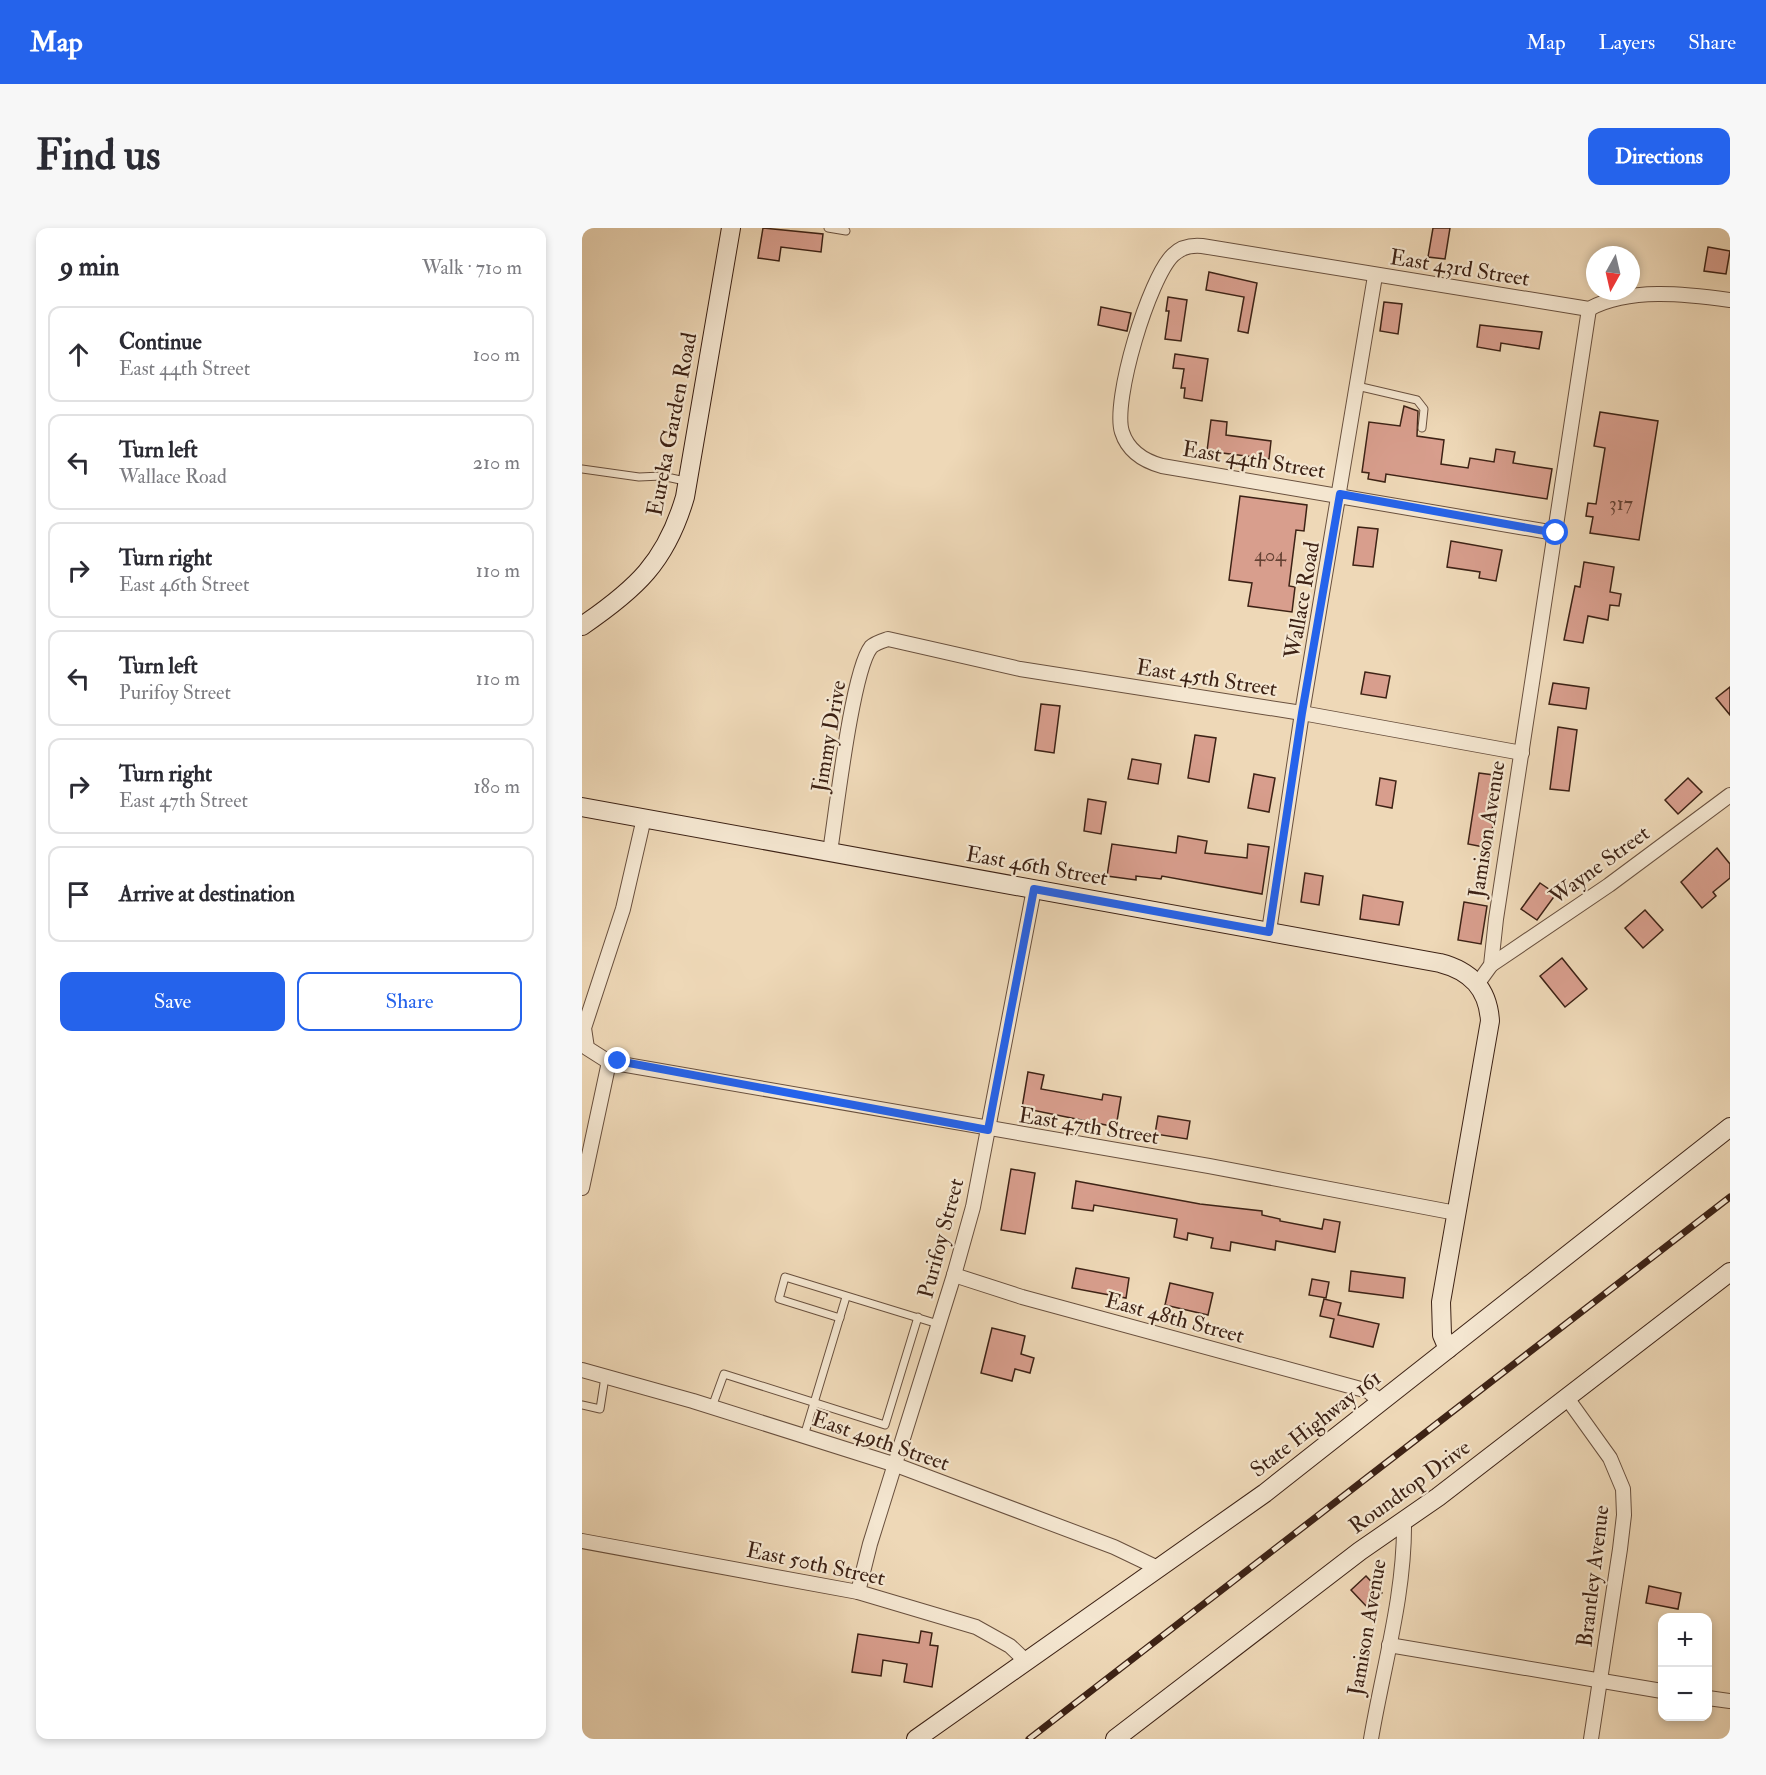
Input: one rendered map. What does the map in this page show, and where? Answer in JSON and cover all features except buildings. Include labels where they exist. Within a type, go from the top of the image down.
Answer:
[{"type":"street","name":"Eureka Garden Road","points":[[582,626],[621,599],[652,568],[678,522],[688,481],[730,228]]},
{"type":"street","name":"East 43rd Street","points":[[1161,275],[1176,252],[1194,245],[1254,252],[1375,276],[1589,309],[1603,302],[1628,296],[1703,297],[1730,300]]},
{"type":"street","name":"East 44th Street","points":[[1161,275],[1141,320],[1124,389],[1120,421],[1129,446],[1149,462],[1556,533]]},
{"type":"street","name":"Wallace Road","points":[[1269,932],[1302,713],[1375,276]]},
{"type":"street","name":"Jamison Avenue","points":[[1478,983],[1491,965],[1589,309]]},
{"type":"street","name":"East 45th Street","points":[[888,639],[1020,669],[1302,713],[1522,753]]},
{"type":"street","name":"Jimmy Drive","points":[[830,852],[854,700],[863,662],[873,645],[888,639]]},
{"type":"street","name":"Wayne Street","points":[[1491,965],[1609,885],[1730,795]]},
{"type":"street","name":"East 46th Street","points":[[582,807],[1454,967],[1478,983]]},
{"type":"street","points":[[582,1188],[609,1062],[587,1048],[584,1028],[623,909],[644,818]]},
{"type":"street","name":"Purifoy Street","points":[[858,1592],[870,1544],[973,1207],[1034,889]]},
{"type":"street","points":[[1448,1349],[1442,1335],[1441,1302],[1490,1021],[1486,995],[1478,983]]},
{"type":"street","name":"East 47th Street","points":[[609,1062],[988,1130],[1209,1166],[1456,1213]]},
{"type":"street","name":"State Highway 161","points":[[916,1739],[1265,1493],[1730,1127]]},
{"type":"street","name":"Roundtop Drive","points":[[1115,1739],[1360,1551],[1404,1522],[1730,1272]]},
{"type":"street","name":"East 48th Street","points":[[954,1275],[1022,1297],[1368,1391],[1381,1402]]},
{"type":"street","name":"East 49th Street","points":[[582,1370],[712,1407],[896,1465],[1114,1547],[1160,1569]]},
{"type":"street","name":"Brantley Avenue","points":[[1567,1398],[1610,1458],[1623,1489],[1624,1515],[1620,1549],[1592,1739]]},
{"type":"street","name":"Jamison Avenue","points":[[1371,1739],[1389,1645],[1404,1544],[1404,1522]]},
{"type":"street","name":"East 50th Street","points":[[582,1542],[858,1592],[983,1630],[1010,1646],[1027,1662]]},
{"type":"street","points":[[1389,1645],[1658,1689]]},
{"type":"street","points":[[1712,1699],[1730,1701]]},
{"type":"lane","points":[[828,228],[846,231]]},
{"type":"lane","points":[[1357,386],[1417,400],[1424,409],[1422,428]]},
{"type":"lane","points":[[582,470],[639,477],[662,476],[688,481]]},
{"type":"lane","points":[[840,1318],[778,1299],[785,1277],[938,1323]]},
{"type":"lane","points":[[804,1436],[846,1296]]},
{"type":"lane","points":[[712,1407],[724,1374],[885,1425],[918,1317]]},
{"type":"lane","points":[[582,1405],[600,1409],[605,1377]]},
{"type":"railway","points":[[1029,1739],[1730,1197]]},
{"type":"route","points":[[618,1061],[988,1130],[1034,889],[1269,932],[1302,713],[1340,494],[1556,533]]}]
